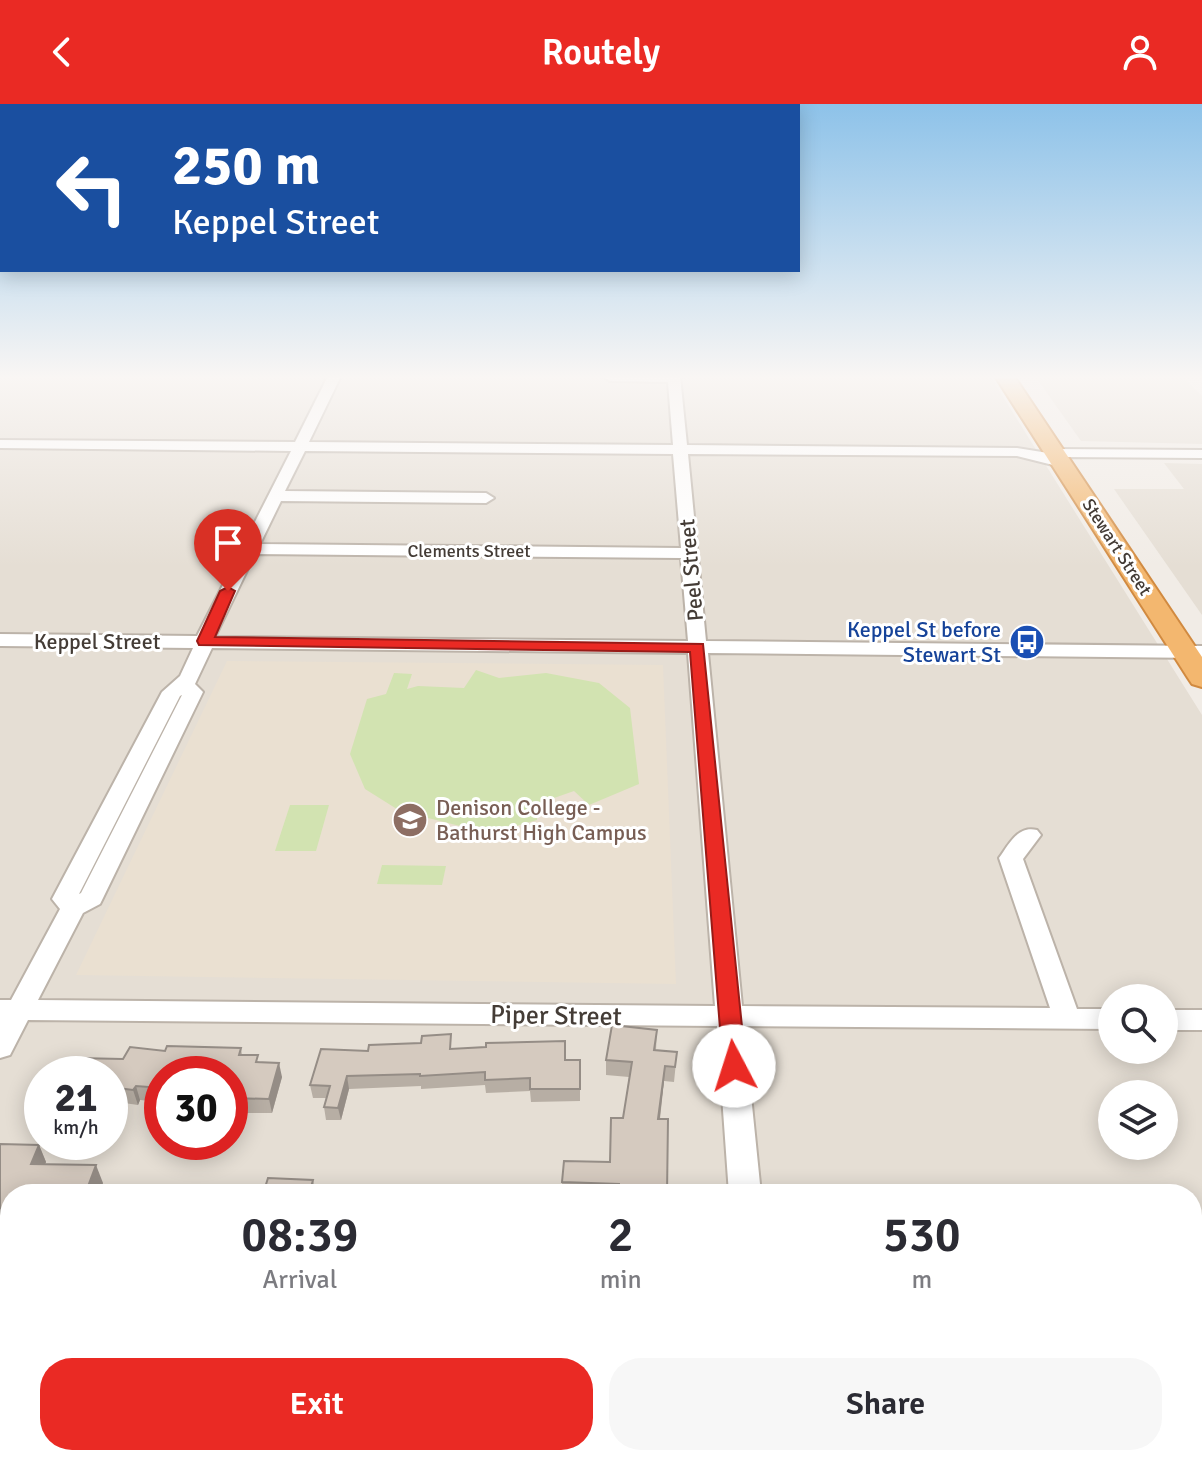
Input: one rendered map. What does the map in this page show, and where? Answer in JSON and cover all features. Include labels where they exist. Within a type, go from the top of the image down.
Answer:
[{"type":"highway","name":"Stewart Street","points":[[1051,440],[1197,649],[1202,678]]},
{"type":"highway","name":"Stewart Street","points":[[1054,440],[1061,453]]},
{"type":"street","points":[[0,1047],[9,1011],[73,907],[91,898],[193,692],[185,686],[304,440]]},
{"type":"street","name":"Peel Street","points":[[680,440],[744,1184]]},
{"type":"street","points":[[0,444],[1202,454]]},
{"type":"street","points":[[1017,452],[1047,457],[1061,453]]},
{"type":"street","points":[[276,496],[486,498]]},
{"type":"street","name":"Clements Street","points":[[249,549],[690,553]]},
{"type":"street","name":"Keppel Street","points":[[0,640],[1197,649]]},
{"type":"street","points":[[1029,835],[1011,858],[1067,1018]]},
{"type":"street","name":"Piper Street","points":[[9,1011],[1098,1019]]},
{"type":"street","points":[[1178,1020],[1202,1020]]},
{"type":"shaded area","points":[[0,440],[1030,440],[1202,715],[1202,1184],[0,1184]]},
{"type":"shaded area","points":[[1202,440],[1202,444],[1081,441]]},
{"type":"shaded area","points":[[1164,463],[1202,464],[1202,615],[1114,489],[1184,489]]},
{"type":"shaded area","name":"Denison College - Bathurst High Campus","points":[[227,661],[663,665],[676,984],[76,975]]},
{"type":"green space","points":[[476,670],[499,678],[546,673],[599,683],[630,708],[639,784],[589,805],[574,791],[537,804],[537,820],[509,828],[460,826],[400,811],[365,789],[350,754],[367,699],[386,694],[394,673],[412,674],[407,689],[418,686],[464,688]]},
{"type":"green space","points":[[290,805],[329,805],[316,851],[275,851]]},
{"type":"green space","points":[[382,865],[446,866],[442,885],[377,884]]},
{"type":"building","points":[[612,1025],[657,1030],[654,1050],[677,1052],[675,1067],[665,1066],[658,1119],[668,1119],[667,1184],[562,1182],[564,1161],[610,1162],[611,1118],[623,1118],[632,1062],[606,1060]]},
{"type":"building","points":[[451,1034],[450,1049],[486,1047],[486,1043],[565,1041],[565,1060],[580,1060],[580,1089],[530,1089],[530,1078],[485,1080],[485,1072],[347,1076],[338,1108],[324,1107],[330,1086],[310,1085],[321,1049],[368,1051],[369,1045],[421,1043],[422,1036]]},
{"type":"building","points":[[167,1046],[241,1048],[239,1055],[258,1055],[256,1062],[279,1063],[269,1099],[248,1098],[248,1056],[144,1056],[144,1087],[128,1089],[128,1056],[125,1056],[130,1047],[165,1051]]},
{"type":"building","points":[[0,1144],[24,1145],[24,1160],[33,1160],[31,1164],[96,1165],[89,1184],[0,1184]]},
{"type":"building","points":[[268,1178],[313,1180],[312,1184],[266,1184]]},
{"type":"place","name":"Keppel St before Stewart St","points":[[1027,642]]},
{"type":"place","name":"Denison College - Bathurst High Campus","points":[[410,820]]},
{"type":"route","points":[[228,591],[205,641],[697,647],[734,1066]]}]
